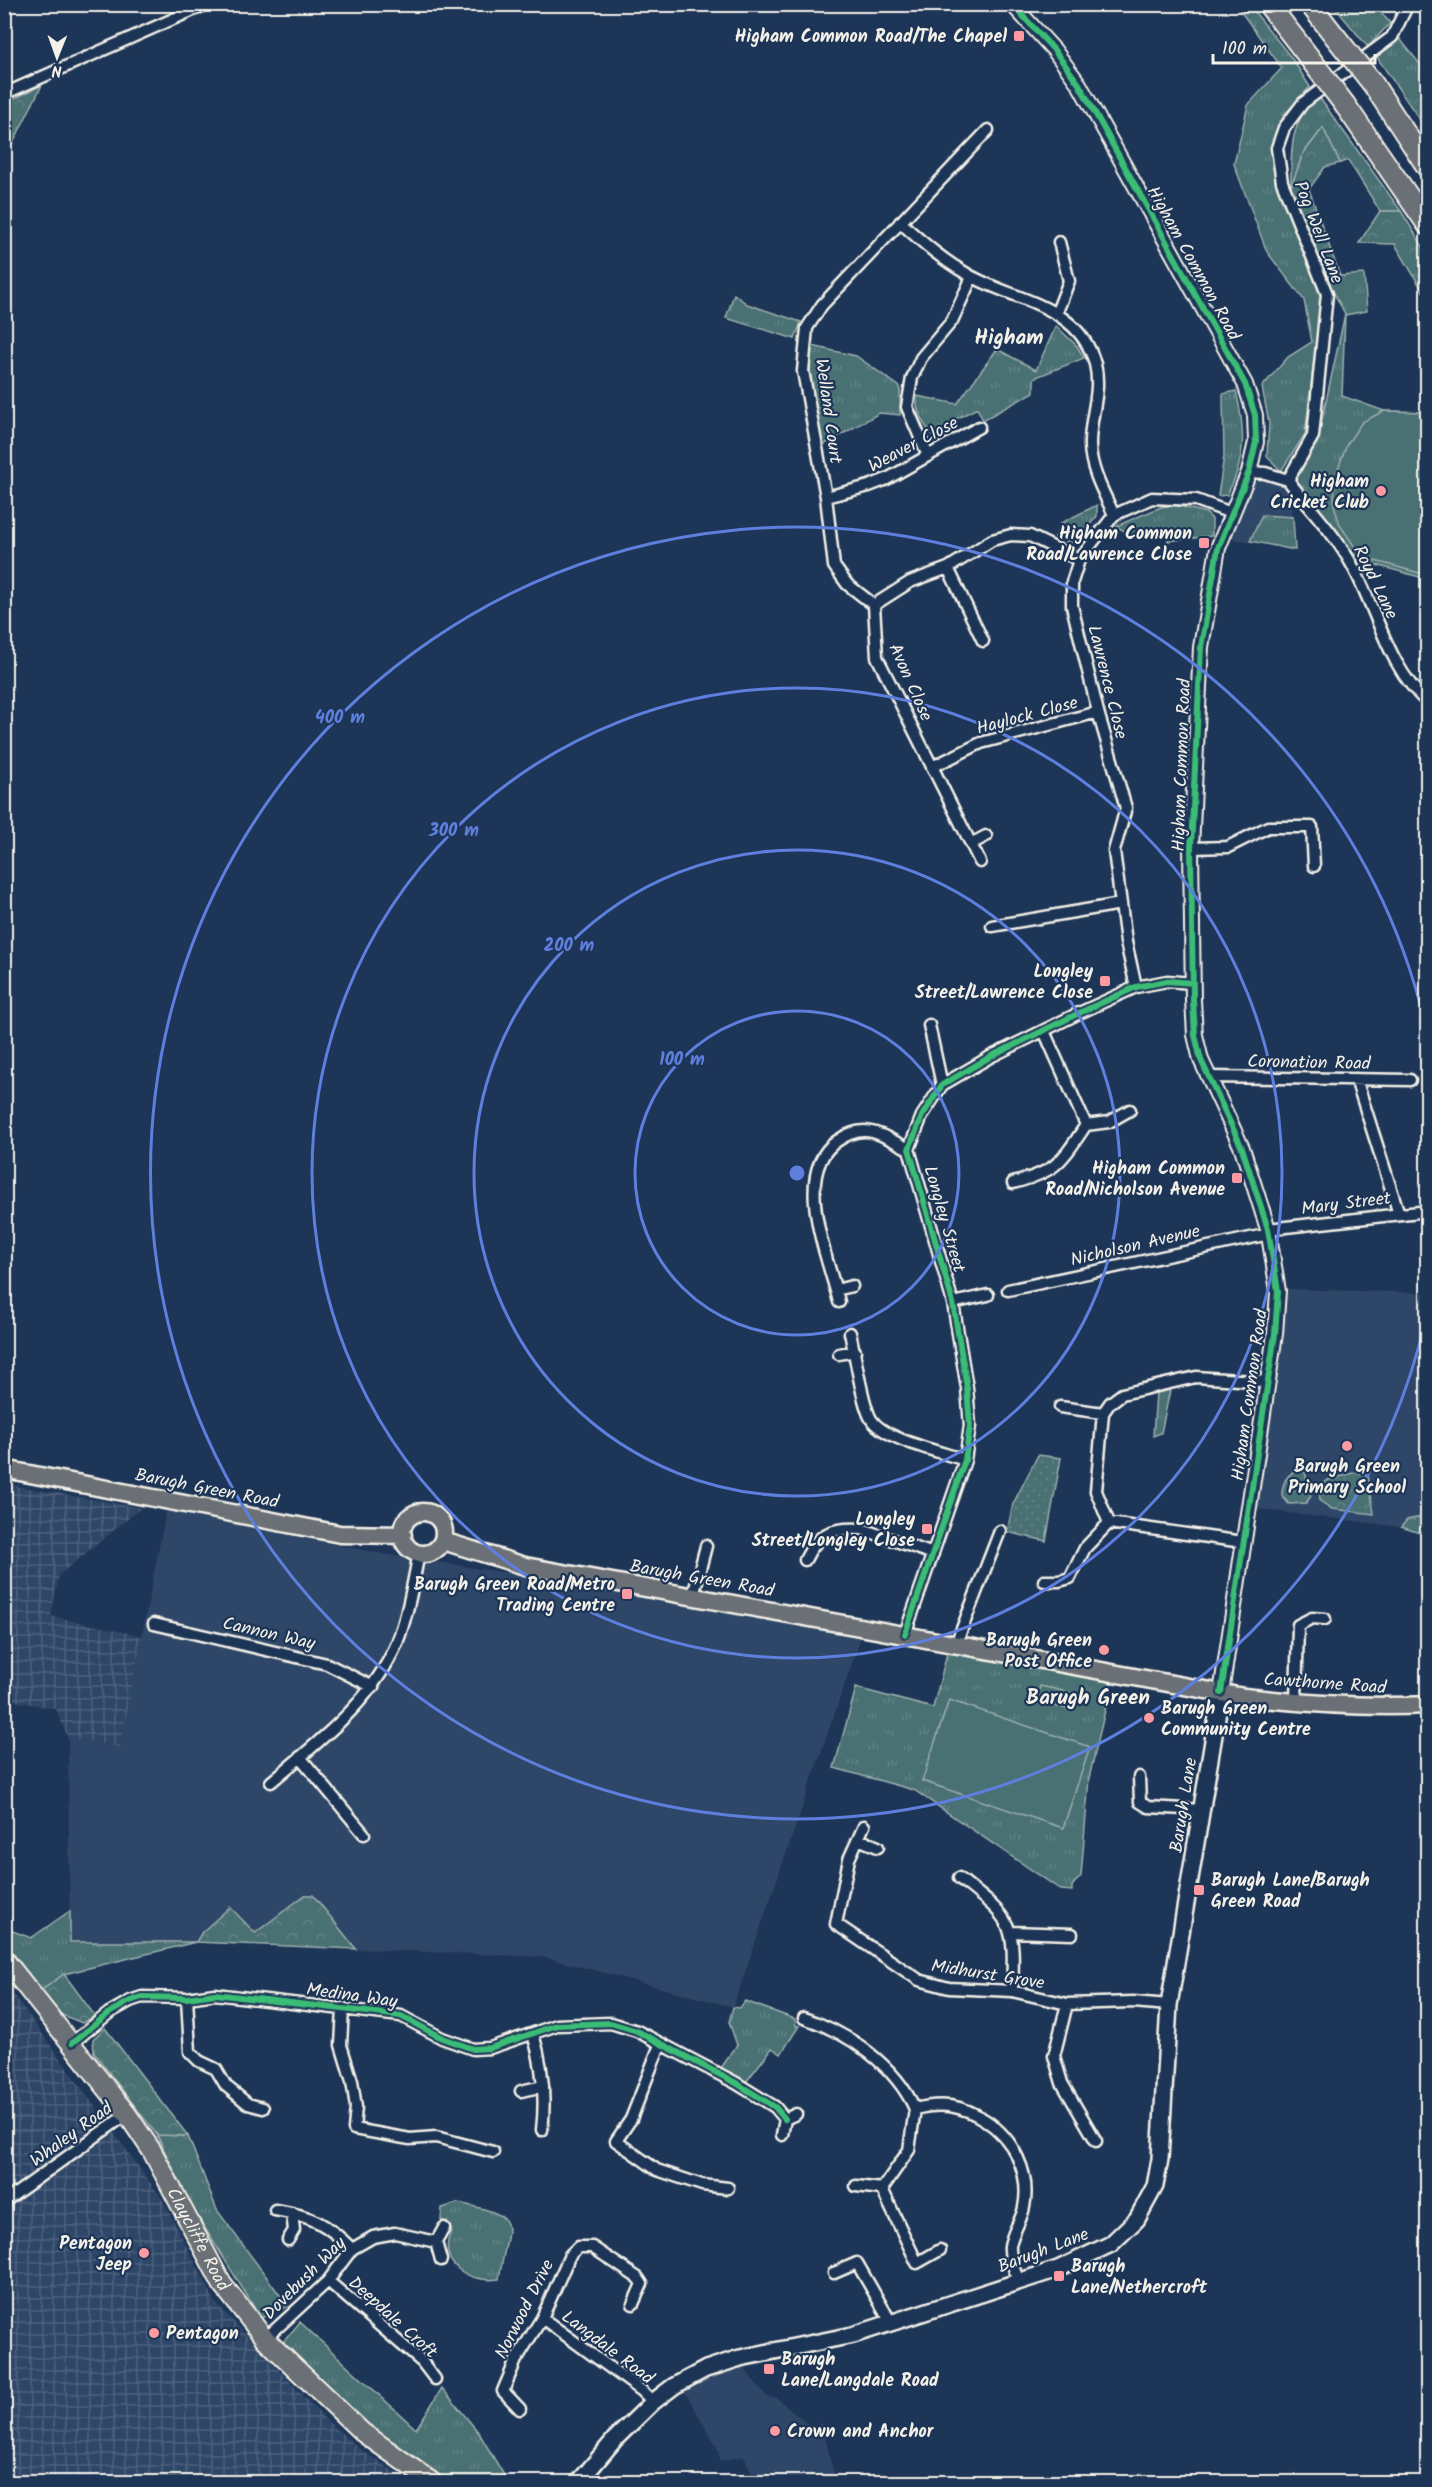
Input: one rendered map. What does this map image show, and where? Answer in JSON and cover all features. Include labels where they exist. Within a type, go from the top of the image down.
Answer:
[{"type":"highway","points":[[1268,4],[1345,105],[1428,225]]},
{"type":"highway","points":[[1310,4],[1373,84],[1428,168]]},
{"type":"highway","name":"Claycliffe Road","points":[[4,1959],[127,2114],[152,2151],[222,2284],[265,2339],[362,2433],[432,2482]]},
{"type":"main road","name":"Barugh Green Road","points":[[4,1469],[340,1534],[403,1534]]},
{"type":"main road","points":[[429,1512],[442,1523],[443,1541],[434,1550],[419,1553],[406,1545],[403,1534],[405,1522],[410,1517],[429,1512]]},
{"type":"main road","name":"Barugh Green Road","points":[[443,1541],[525,1566],[1221,1693]]},
{"type":"main road","name":"Cawthorne Road","points":[[1221,1693],[1296,1703],[1375,1708],[1428,1705]]},
{"type":"main road","name":"Barugh Lane","points":[[579,2482],[615,2439],[653,2402],[674,2386],[706,2368],[740,2358],[853,2335],[1058,2269],[1111,2244],[1137,2219],[1155,2186],[1160,2159],[1169,2005],[1221,1693]]},
{"type":"street","points":[[4,94],[207,4]]},
{"type":"street","name":"Higham Common Road","points":[[1012,4],[1054,50],[1079,84],[1245,384],[1255,415],[1256,442],[1249,472],[1218,548],[1201,647],[1191,848],[1195,1035],[1208,1077],[1242,1148],[1268,1231],[1278,1291],[1275,1334],[1221,1693]]},
{"type":"street","name":"Pog Well Lane","points":[[1288,480],[1313,436],[1326,294],[1282,182],[1277,148],[1284,128],[1303,103],[1392,37],[1408,4]]},
{"type":"street","name":"Welland Court","points":[[874,605],[847,584],[834,566],[826,497],[803,371],[807,328],[822,305],[988,130]]},
{"type":"street","points":[[900,222],[940,259],[972,277],[1057,312],[1080,334],[1095,364],[1098,394],[1090,444],[1093,467],[1114,515]]},
{"type":"street","points":[[1057,312],[1069,281],[1059,242]]},
{"type":"street","points":[[928,456],[907,407],[912,378],[921,358],[952,321],[972,277]]},
{"type":"street","name":"Weaver Close","points":[[826,497],[869,486],[979,427]]},
{"type":"street","points":[[1249,472],[1265,473],[1288,480]]},
{"type":"street","name":"Royd Lane","points":[[1288,480],[1345,552],[1377,622],[1413,690],[1428,702]]},
{"type":"street","name":"Lawrence Close","points":[[1136,987],[1114,851],[1126,808],[1098,712],[1072,606],[1072,582],[1079,560],[1114,515],[1152,498],[1196,500],[1231,513]]},
{"type":"street","points":[[874,605],[910,582],[948,568],[992,540],[1011,535],[1030,536],[1079,560]]},
{"type":"street","points":[[948,568],[983,641]]},
{"type":"street","name":"Avon Close","points":[[874,605],[878,657],[980,862]]},
{"type":"street","name":"Haylock Close","points":[[932,767],[981,743],[1098,712]]},
{"type":"street","points":[[1191,848],[1228,847],[1268,828],[1312,827],[1314,866]]},
{"type":"street","points":[[971,843],[986,836]]},
{"type":"street","points":[[992,926],[1121,904]]},
{"type":"street","name":"Longley Street","points":[[905,1634],[965,1460],[970,1426],[967,1388],[953,1303],[909,1149],[922,1116],[942,1085],[990,1057],[1044,1030],[1136,987],[1167,981],[1193,983]]},
{"type":"street","points":[[929,1025],[942,1085]]},
{"type":"street","points":[[1044,1030],[1086,1125]]},
{"type":"street","name":"Coronation Road","points":[[1208,1077],[1410,1080]]},
{"type":"street","points":[[1356,1079],[1399,1214]]},
{"type":"street","points":[[1013,1183],[1044,1174],[1065,1156],[1086,1125],[1109,1122],[1130,1110]]},
{"type":"street","points":[[839,1302],[813,1200],[813,1180],[819,1160],[829,1147],[861,1130],[875,1132],[909,1149]]},
{"type":"street","name":"Mary Street","points":[[1268,1231],[1428,1211]]},
{"type":"street","name":"Nicholson Avenue","points":[[1008,1290],[1268,1231]]},
{"type":"street","points":[[836,1290],[852,1286]]},
{"type":"street","points":[[953,1303],[988,1295]]},
{"type":"street","points":[[850,1333],[868,1410],[876,1425],[892,1435],[965,1460]]},
{"type":"street","points":[[839,1354],[855,1351]]},
{"type":"street","points":[[1109,1522],[1096,1491],[1103,1413],[1122,1394],[1196,1377],[1268,1382]]},
{"type":"street","points":[[1060,1407],[1103,1413]]},
{"type":"street","points":[[1109,1522],[1243,1542]]},
{"type":"street","points":[[1044,1581],[1070,1578],[1085,1548],[1109,1522]]},
{"type":"street","points":[[805,1560],[814,1542],[821,1536],[852,1528],[862,1529],[933,1554]]},
{"type":"street","points":[[956,1644],[1000,1531]]},
{"type":"street","points":[[693,1596],[706,1546]]},
{"type":"street","points":[[271,1782],[343,1719],[372,1687],[399,1635],[419,1553]]},
{"type":"street","points":[[1296,1703],[1298,1624],[1312,1618],[1325,1620]]},
{"type":"street","name":"Cannon Way","points":[[154,1624],[327,1664],[372,1687]]},
{"type":"street","points":[[300,1757],[363,1834]]},
{"type":"street","points":[[1139,1777],[1140,1802],[1148,1807],[1202,1810]]},
{"type":"street","name":"Midhurst Grove","points":[[864,1826],[849,1859],[836,1924],[919,1980],[949,1988],[1012,1990],[1067,2004],[1133,2002],[1169,2005]]},
{"type":"street","points":[[858,1839],[878,1847]]},
{"type":"street","points":[[959,1878],[993,1905],[1005,1918],[1014,1944],[1012,1990]]},
{"type":"street","points":[[1011,1932],[1072,1934]]},
{"type":"street","name":"Medina Way","points":[[72,2043],[109,2013],[130,2001],[142,1997],[187,1998],[215,1994],[240,1995],[401,2016],[442,2038],[473,2049],[490,2048],[557,2025],[611,2023],[637,2031],[743,2087],[776,2107],[785,2119]]},
{"type":"street","points":[[187,1998],[189,2052],[199,2061],[216,2069],[226,2086],[248,2104],[263,2108]]},
{"type":"street","points":[[1067,2004],[1054,2056],[1062,2083],[1096,2141]]},
{"type":"street","points":[[343,2008],[341,2045],[352,2081],[354,2129],[410,2139],[436,2138],[493,2152]]},
{"type":"street","points":[[804,2018],[825,2025],[846,2037],[892,2072],[907,2091],[915,2109],[909,2150],[882,2189]]},
{"type":"street","points":[[533,2034],[543,2066],[542,2130]]},
{"type":"street","points":[[660,2045],[631,2119],[616,2141],[657,2170],[702,2185],[728,2188]]},
{"type":"street","points":[[521,2091],[543,2086]]},
{"type":"street","points":[[915,2109],[933,2104],[949,2104],[978,2115],[998,2128],[1013,2146],[1021,2166],[1026,2194],[1024,2209],[1010,2247],[1018,2282]]},
{"type":"street","name":"Whaley Road","points":[[4,2202],[127,2114]]},
{"type":"street","points":[[782,2135],[785,2119],[796,2114]]},
{"type":"street","points":[[856,2186],[882,2189]]},
{"type":"street","points":[[882,2189],[920,2267],[940,2250]]},
{"type":"street","points":[[275,2210],[307,2215],[332,2229],[352,2249]]},
{"type":"street","points":[[288,2240],[294,2230],[292,2213]]},
{"type":"street","points":[[441,2260],[436,2242],[444,2228]]},
{"type":"street","name":"Dovebush Way","points":[[265,2339],[328,2281],[352,2249],[373,2237],[395,2234],[436,2242]]},
{"type":"street","name":"Norwood Drive","points":[[520,2409],[503,2391],[516,2360],[542,2318],[570,2255],[578,2247],[592,2247],[638,2278],[642,2284],[641,2290],[633,2304]]},
{"type":"street","points":[[834,2273],[857,2263],[892,2324]]},
{"type":"street","name":"Deepdale Croft","points":[[328,2281],[423,2362],[435,2379]]},
{"type":"street","name":"Langdale Road","points":[[542,2318],[642,2391],[653,2402]]},
{"type":"shaded area","points":[[1258,480],[1278,482],[1290,493],[1295,550],[1229,538],[1248,484]]},
{"type":"shaded area","name":"Barugh Green Primary School","points":[[1287,1289],[1427,1293],[1427,1516],[1407,1520],[1401,1527],[1256,1509],[1277,1384]]},
{"type":"shaded area","points":[[5,1484],[141,1508],[59,1575],[51,1616],[142,1636],[120,1747],[68,1738],[56,1709],[5,1699]]},
{"type":"shaded area","points":[[166,1511],[377,1553],[508,1573],[861,1637],[733,2007],[544,1957],[196,1942],[70,1942],[68,1738],[120,1747]]},
{"type":"shaded area","points":[[4,1981],[162,2199],[216,2303],[324,2418],[362,2451],[411,2482],[5,2482]]},
{"type":"shaded area","points":[[742,2366],[767,2397],[777,2398],[812,2428],[822,2423],[835,2480],[829,2482],[756,2482],[744,2456],[719,2461],[719,2451],[684,2390],[712,2375]]},
{"type":"green space","points":[[1236,5],[1249,5],[1293,60],[1310,87],[1284,115],[1273,143],[1275,181],[1322,295],[1305,434],[1281,471],[1267,456],[1269,423],[1262,387],[1288,357],[1312,342],[1304,300],[1267,252],[1234,164],[1248,105],[1282,68]]},
{"type":"green space","points":[[1333,5],[1374,5],[1390,23],[1368,47]]},
{"type":"green space","points":[[1400,39],[1427,73],[1427,130],[1376,56]]},
{"type":"green space","points":[[42,85],[13,143],[5,149],[5,103]]},
{"type":"green space","points":[[1316,93],[1401,211],[1380,211],[1348,160],[1340,163],[1323,128],[1303,154],[1291,187],[1294,137],[1301,116]]},
{"type":"green space","points":[[1323,128],[1340,163],[1325,167],[1309,189],[1340,276],[1323,272],[1291,187],[1303,154]]},
{"type":"green space","points":[[1380,211],[1401,211],[1427,253],[1427,298],[1395,244],[1359,243]]},
{"type":"green space","name":"Higham Cricket Club","points":[[1323,272],[1340,276],[1364,274],[1367,311],[1345,315],[1342,396],[1384,411],[1427,412],[1427,579],[1358,560],[1295,478],[1318,438],[1345,314]]},
{"type":"green space","points":[[734,294],[747,304],[801,322],[795,339],[726,318]]},
{"type":"green space","points":[[1056,326],[1077,346],[1084,358],[1034,378],[1034,392],[983,420],[977,408],[954,420],[946,433],[935,437],[927,428],[919,413],[917,396],[957,404],[997,349],[1036,370]]},
{"type":"green space","points":[[812,346],[856,356],[900,387],[900,415],[879,413],[820,447],[810,370]]},
{"type":"green space","points":[[1236,391],[1242,431],[1241,456],[1227,495],[1218,496],[1224,456],[1223,394]]},
{"type":"green space","name":"Higham Cricket Club","points":[[1384,411],[1427,412],[1427,575],[1368,559],[1357,550],[1340,525],[1334,505],[1335,477],[1347,444],[1362,422]]},
{"type":"green space","points":[[1097,505],[1097,516],[1076,542],[1070,543],[1055,537],[1061,523]]},
{"type":"green space","points":[[1175,505],[1206,513],[1212,519],[1212,536],[1168,541],[1167,534],[1136,538],[1116,526],[1161,507]]},
{"type":"green space","points":[[1262,515],[1293,517],[1295,550],[1250,541]]},
{"type":"green space","points":[[1170,1390],[1161,1433],[1153,1436],[1156,1393]]},
{"type":"green space","points":[[1038,1455],[1061,1458],[1046,1541],[1007,1532],[1013,1504]]},
{"type":"green space","points":[[1300,1468],[1305,1472],[1311,1496],[1306,1503],[1289,1504],[1282,1496],[1283,1487],[1286,1479]]},
{"type":"green space","points":[[1357,1472],[1368,1475],[1374,1514],[1332,1509],[1320,1501],[1319,1488],[1328,1480]]},
{"type":"green space","points":[[1427,1516],[1427,1535],[1401,1527],[1407,1520]]},
{"type":"green space","points":[[947,1653],[1112,1681],[1089,1778],[1081,1876],[1072,1886],[1072,1891],[1061,1890],[914,1790],[834,1768],[856,1688],[933,1708]]},
{"type":"green space","points":[[1040,1686],[1073,1693],[1069,1709],[1036,1703]]},
{"type":"green space","points":[[949,1700],[1090,1747],[1063,1828],[922,1781]]},
{"type":"green space","points":[[305,1895],[313,1895],[356,1949],[196,1942],[202,1932],[230,1907],[255,1933]]},
{"type":"green space","points":[[70,1911],[70,1942],[196,1942],[64,1974],[41,1991],[5,1942],[5,1928],[31,1938]]},
{"type":"green space","points":[[64,1974],[95,2016],[82,2023],[57,2013],[41,1991]]},
{"type":"green space","points":[[745,2001],[795,2019],[796,2026],[799,2026],[781,2054],[772,2048],[746,2082],[719,2071],[737,2045],[729,2022],[733,2007],[740,2008]]},
{"type":"green space","points":[[105,2028],[188,2136],[157,2135],[94,2053],[93,2039]]},
{"type":"green space","points":[[157,2135],[188,2136],[217,2210],[288,2306],[261,2318],[193,2209]]},
{"type":"green space","points":[[458,2203],[494,2212],[503,2217],[507,2224],[508,2232],[499,2279],[488,2280],[466,2274],[451,2261],[448,2242],[452,2230],[441,2220],[442,2208]]},
{"type":"green space","points":[[300,2322],[416,2429],[442,2388],[479,2433],[508,2482],[446,2482],[436,2477],[362,2421],[285,2348],[284,2341]]},
{"type":"cycle path","points":[[1012,4],[1054,50],[1079,84],[1245,384],[1255,415],[1256,442],[1249,472],[1218,548],[1201,647],[1191,848],[1195,1035],[1201,1060],[1242,1148],[1268,1229],[1278,1291],[1275,1334],[1221,1693]]},
{"type":"cycle path","points":[[905,1634],[965,1460],[970,1426],[967,1388],[953,1303],[909,1149],[922,1116],[942,1085],[990,1057],[1077,1014],[1136,987],[1167,981],[1193,983]]},
{"type":"cycle path","points":[[72,2043],[109,2013],[130,2001],[142,1997],[187,1998],[215,1994],[401,2016],[442,2038],[473,2049],[490,2048],[557,2025],[611,2023],[637,2031],[736,2083],[775,2107],[785,2119]]},
{"type":"place","name":"Higham Common Road/The Chapel","points":[[1019,36]]},
{"type":"place","name":"Higham Cricket Club","points":[[1381,491]]},
{"type":"place","name":"Higham Common Road/Lawrence Close","points":[[1204,543]]},
{"type":"place","name":"Longley Street/Lawrence Close","points":[[1105,981]]},
{"type":"place","name":"Higham Common Road/Nicholson Avenue","points":[[1237,1178]]},
{"type":"place","name":"Barugh Green Primary School","points":[[1347,1446]]},
{"type":"place","name":"Longley Street/Longley Close","points":[[927,1529]]},
{"type":"place","name":"Barugh Green Road/Metro Trading Centre","points":[[627,1594]]},
{"type":"place","name":"Barugh Green Post Office","points":[[1104,1650]]},
{"type":"place","name":"Barugh Green Community Centre","points":[[1149,1718]]},
{"type":"place","name":"Barugh Lane/Barugh Green Road","points":[[1199,1890]]},
{"type":"place","name":"Pentagon Jeep","points":[[144,2253]]},
{"type":"place","name":"Barugh Lane/Nethercroft","points":[[1059,2276]]},
{"type":"place","name":"Pentagon","points":[[154,2333]]},
{"type":"place","name":"Barugh Lane/Langdale Road","points":[[769,2369]]},
{"type":"place","name":"Crown and Anchor","points":[[775,2431]]},
{"type":"district","name":"Higham","points":[[1009,337]]},
{"type":"district","name":"Barugh Green","points":[[1088,1697]]}]
